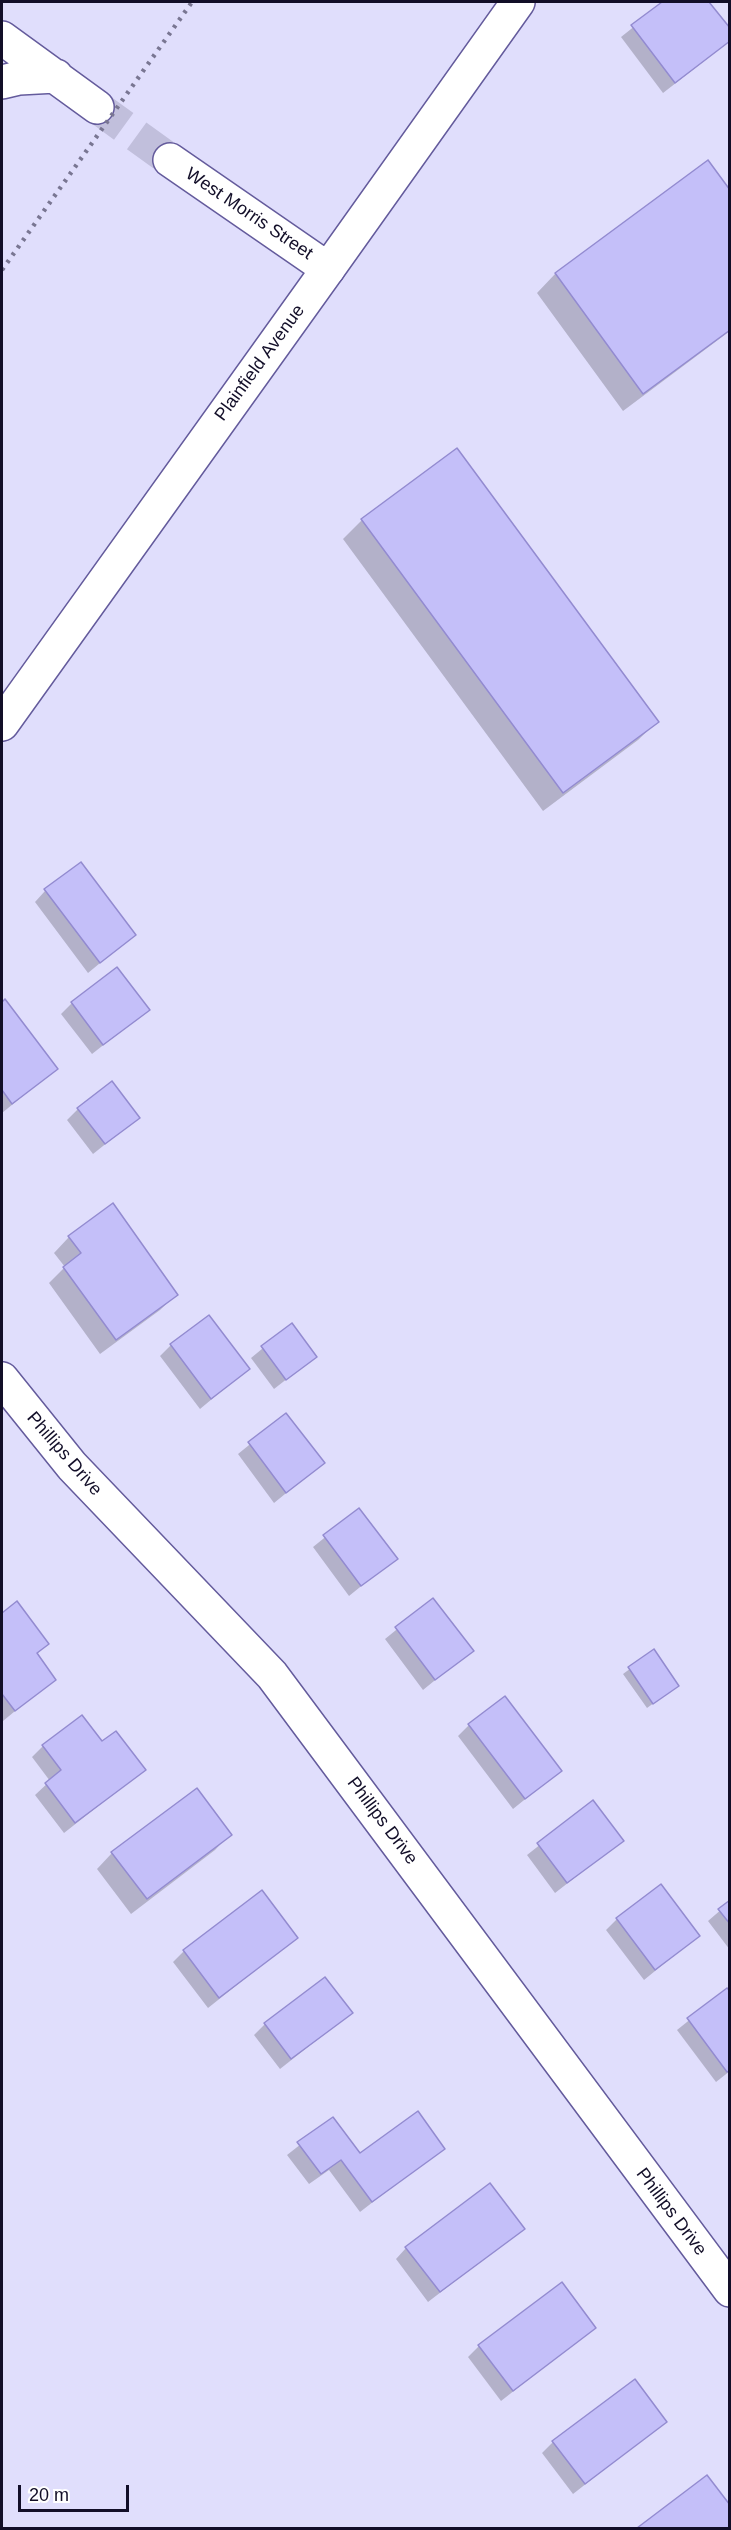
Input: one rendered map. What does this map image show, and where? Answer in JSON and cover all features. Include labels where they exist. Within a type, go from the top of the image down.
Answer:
[{"type":"street","name":"Plainfield Avenue","points":[[2,724],[518,2]]},
{"type":"street","points":[[2,38],[97,107]]},
{"type":"street","points":[[2,82],[19,78],[56,76]]},
{"type":"street","name":"West Morris Street","points":[[170,160],[328,269]]},
{"type":"street","name":"Phillips Drive","points":[[2,1379],[72,1466],[272,1675],[729,2290]]},
{"type":"building","points":[[662,2],[709,2],[730,28],[730,41],[675,83],[631,25]]},
{"type":"building","points":[[708,160],[730,190],[730,330],[643,394],[555,273]]},
{"type":"building","points":[[457,448],[659,722],[563,793],[361,519]]},
{"type":"building","points":[[81,862],[136,935],[100,963],[44,889]]},
{"type":"building","points":[[117,967],[150,1010],[103,1045],[71,1002]]},
{"type":"building","points":[[5,999],[58,1069],[12,1104],[2,1090],[2,1002]]},
{"type":"building","points":[[112,1081],[140,1118],[105,1144],[77,1108]]},
{"type":"building","points":[[113,1203],[178,1295],[116,1340],[63,1267],[81,1253],[68,1236]]},
{"type":"building","points":[[209,1315],[250,1369],[211,1399],[170,1344]]},
{"type":"building","points":[[292,1323],[317,1357],[286,1380],[261,1346]]},
{"type":"building","points":[[286,1413],[325,1463],[286,1493],[248,1442]]},
{"type":"building","points":[[359,1508],[398,1559],[361,1586],[323,1535]]},
{"type":"building","points":[[433,1598],[474,1651],[435,1680],[395,1627]]},
{"type":"building","points":[[17,1601],[49,1644],[37,1653],[56,1680],[15,1711],[2,1694],[2,1613]]},
{"type":"building","points":[[654,1649],[679,1686],[653,1704],[628,1667]]},
{"type":"building","points":[[505,1696],[562,1771],[525,1799],[468,1724]]},
{"type":"building","points":[[82,1715],[102,1741],[116,1731],[146,1770],[75,1823],[45,1783],[61,1770],[42,1745]]},
{"type":"building","points":[[197,1788],[232,1835],[147,1899],[111,1852]]},
{"type":"building","points":[[593,1800],[624,1841],[567,1883],[537,1843]]},
{"type":"building","points":[[661,1884],[700,1936],[655,1970],[616,1918]]},
{"type":"building","points":[[262,1890],[298,1938],[219,1998],[183,1950]]},
{"type":"building","points":[[730,1900],[730,1924],[718,1909]]},
{"type":"building","points":[[325,1977],[353,2013],[291,2059],[264,2023]]},
{"type":"building","points":[[727,1988],[730,1991],[730,2070],[727,2072],[687,2018]]},
{"type":"building","points":[[418,2111],[445,2149],[372,2202],[341,2160],[321,2174],[297,2142],[333,2117],[360,2153]]},
{"type":"building","points":[[490,2183],[525,2229],[440,2292],[405,2247]]},
{"type":"building","points":[[562,2282],[596,2328],[513,2391],[478,2345]]},
{"type":"building","points":[[635,2379],[667,2422],[585,2484],[552,2441]]},
{"type":"building","points":[[707,2475],[730,2505],[730,2528],[637,2528]]},
{"type":"tunnel","points":[[97,107],[170,160]]},
{"type":"railway","points":[[2,270],[192,2]]}]
